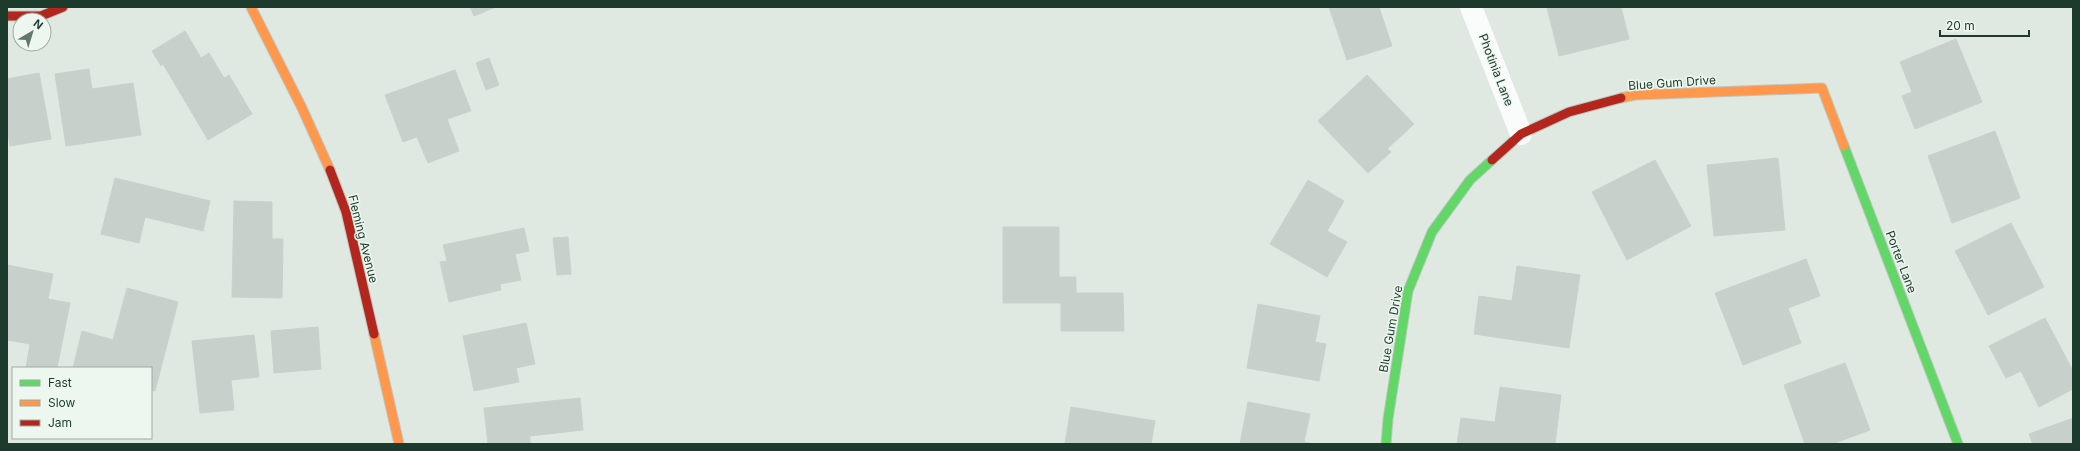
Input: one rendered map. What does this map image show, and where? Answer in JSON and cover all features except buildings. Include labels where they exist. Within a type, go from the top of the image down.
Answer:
[{"type":"street","points":[[7,16],[41,16],[63,7]]},
{"type":"street","name":"Fleming Avenue","points":[[251,7],[297,95],[346,212],[399,444]]},
{"type":"street","name":"Photinia Lane","points":[[1471,7],[1521,134]]},
{"type":"street","name":"Blue Gum Drive","points":[[1386,444],[1388,419],[1408,291],[1432,232],[1470,180],[1521,134],[1569,112],[1635,95],[1822,88]]},
{"type":"street","name":"Porter Lane","points":[[1822,88],[1958,444]]},
{"type":"traffic: fast","points":[[1844,146],[1958,444]]},
{"type":"traffic: fast","points":[[1386,444],[1388,419],[1408,291],[1432,232],[1470,180],[1492,160]]},
{"type":"traffic: slow","points":[[251,7],[302,108],[330,170]]},
{"type":"traffic: slow","points":[[1621,98],[1635,95],[1822,88],[1844,146]]},
{"type":"traffic: slow","points":[[374,334],[399,444]]},
{"type":"traffic: jam","points":[[7,16],[41,16],[63,7]]},
{"type":"traffic: jam","points":[[1492,160],[1521,134],[1569,112],[1621,98]]},
{"type":"traffic: jam","points":[[330,170],[346,212],[374,334]]}]
